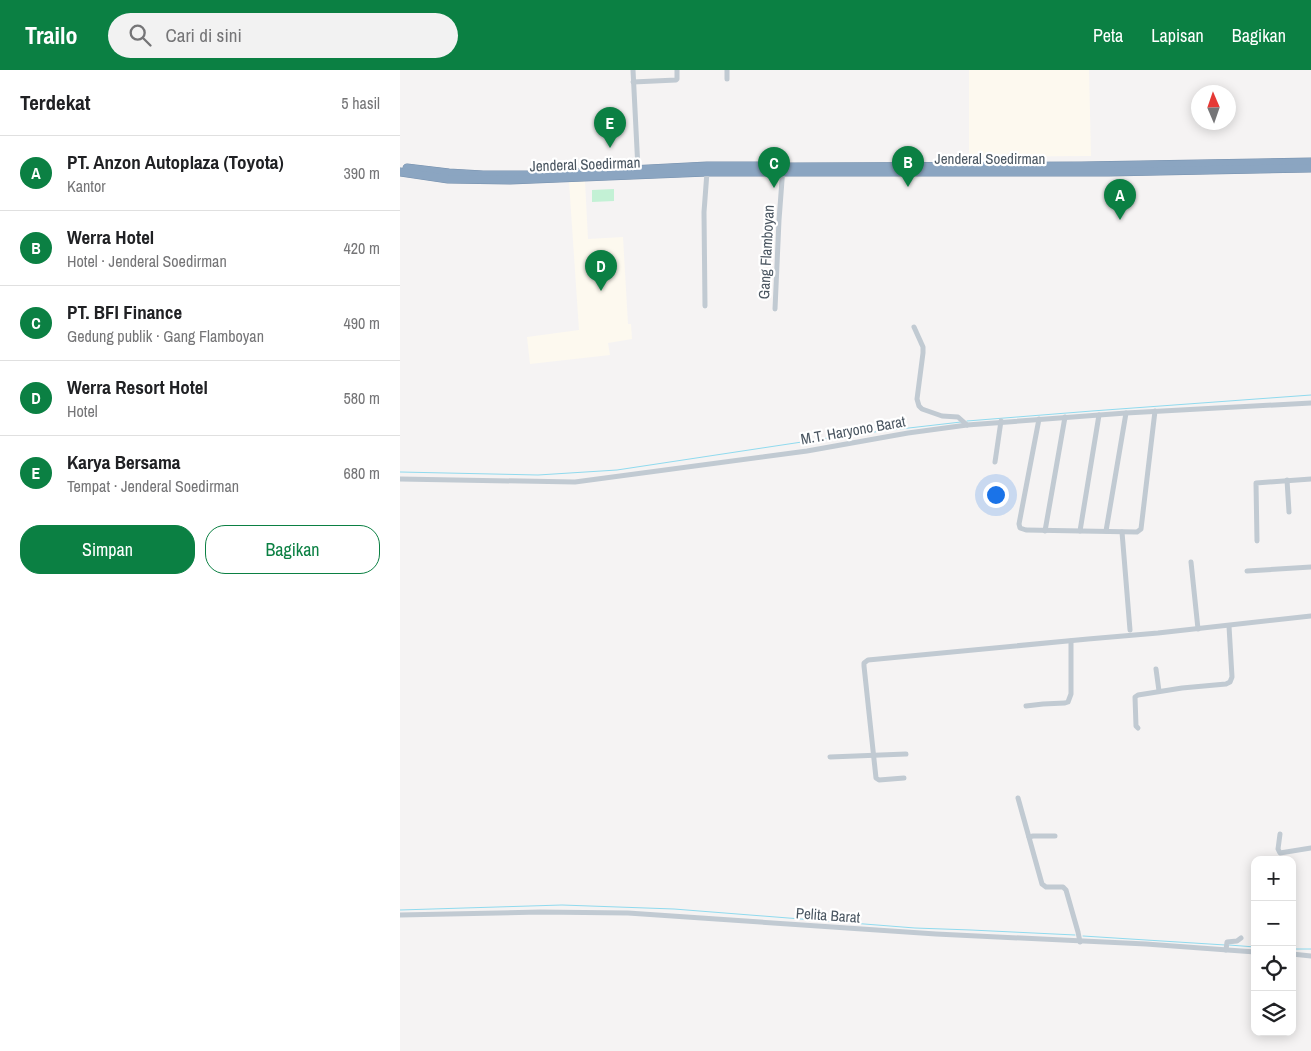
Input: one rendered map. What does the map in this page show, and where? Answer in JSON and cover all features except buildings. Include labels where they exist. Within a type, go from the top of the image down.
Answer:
[{"type":"highway","name":"Jenderal Soedirman","points":[[1237,167],[1311,162]]},
{"type":"highway","name":"Jenderal Soedirman","points":[[400,167],[483,175],[706,166],[783,169],[988,170],[1311,168]]},
{"type":"highway","name":"Jenderal Soedirman","points":[[400,172],[448,179],[510,180],[783,169]]},
{"type":"street","points":[[633,70],[638,169]]},
{"type":"street","points":[[633,82],[676,80],[677,70]]},
{"type":"street","points":[[727,70],[727,79]]},
{"type":"street","name":"Gang Flamboyan","points":[[775,309],[783,169]]},
{"type":"street","points":[[705,306],[704,212],[707,172]]},
{"type":"street","points":[[914,327],[923,347],[917,399],[919,406],[922,409],[942,416],[958,417],[967,424]]},
{"type":"street","name":"M.T. Haryono Barat","points":[[400,479],[575,482],[807,451],[967,424],[1155,411],[1311,403]]},
{"type":"street","points":[[1039,419],[1020,528],[1022,530],[1137,532],[1140,528],[1155,411]]},
{"type":"street","points":[[1106,532],[1126,413]]},
{"type":"street","points":[[1080,531],[1099,415]]},
{"type":"street","points":[[1045,530],[1065,417]]},
{"type":"street","points":[[995,462],[1001,421]]},
{"type":"street","points":[[1257,541],[1256,483],[1311,479]]},
{"type":"street","points":[[1287,480],[1289,512]]},
{"type":"street","points":[[1122,532],[1130,630]]},
{"type":"street","points":[[1191,562],[1198,629]]},
{"type":"street","points":[[1247,572],[1311,567]]},
{"type":"street","points":[[904,778],[877,779],[864,666],[866,662],[1229,626],[1311,616]]},
{"type":"street","points":[[1138,728],[1136,726],[1135,697],[1138,695],[1230,682],[1232,677],[1229,626]]},
{"type":"street","points":[[1026,706],[1068,702],[1071,694],[1071,641]]},
{"type":"street","points":[[1156,669],[1159,691]]},
{"type":"street","points":[[830,757],[906,754]]},
{"type":"street","points":[[1018,798],[1043,885],[1046,887],[1060,886],[1066,890],[1080,942]]},
{"type":"street","points":[[1280,834],[1278,849],[1280,853],[1311,848]]},
{"type":"street","points":[[1029,838],[1033,836],[1055,836]]},
{"type":"street","name":"Pelita Barat","points":[[400,915],[628,912],[808,926],[1080,942],[1146,944],[1251,952]]},
{"type":"street","points":[[1226,950],[1226,942],[1237,941],[1241,938]]},
{"type":"street","points":[[1296,954],[1311,956]]},
{"type":"shaded area","points":[[969,70],[1089,70],[1091,156],[969,157]]},
{"type":"shaded area","points":[[585,181],[588,239],[623,237],[628,324],[631,324],[632,339],[608,343],[610,355],[530,364],[527,337],[579,330],[569,182]]},
{"type":"green space","points":[[614,189],[614,201],[592,202],[592,190]]},
{"type":"waterway","points":[[967,421],[1311,395]]},
{"type":"waterway","points":[[400,472],[538,475],[617,470],[848,435],[961,422]]},
{"type":"waterway","points":[[400,910],[562,905],[674,909],[915,928],[1075,935]]},
{"type":"waterway","points":[[1083,936],[1225,945]]},
{"type":"waterway","points":[[1229,945],[1251,947]]},
{"type":"waterway","points":[[1296,949],[1311,949]]},
{"type":"place","name":"Karya Bersama","points":[[610,148]]},
{"type":"place","name":"Werra Hotel","points":[[908,187]]},
{"type":"place","name":"PT. BFI Finance","points":[[774,188]]},
{"type":"place","name":"PT. Anzon Autoplaza (Toyota)","points":[[1120,220]]},
{"type":"place","name":"Werra Resort Hotel","points":[[601,291]]}]
